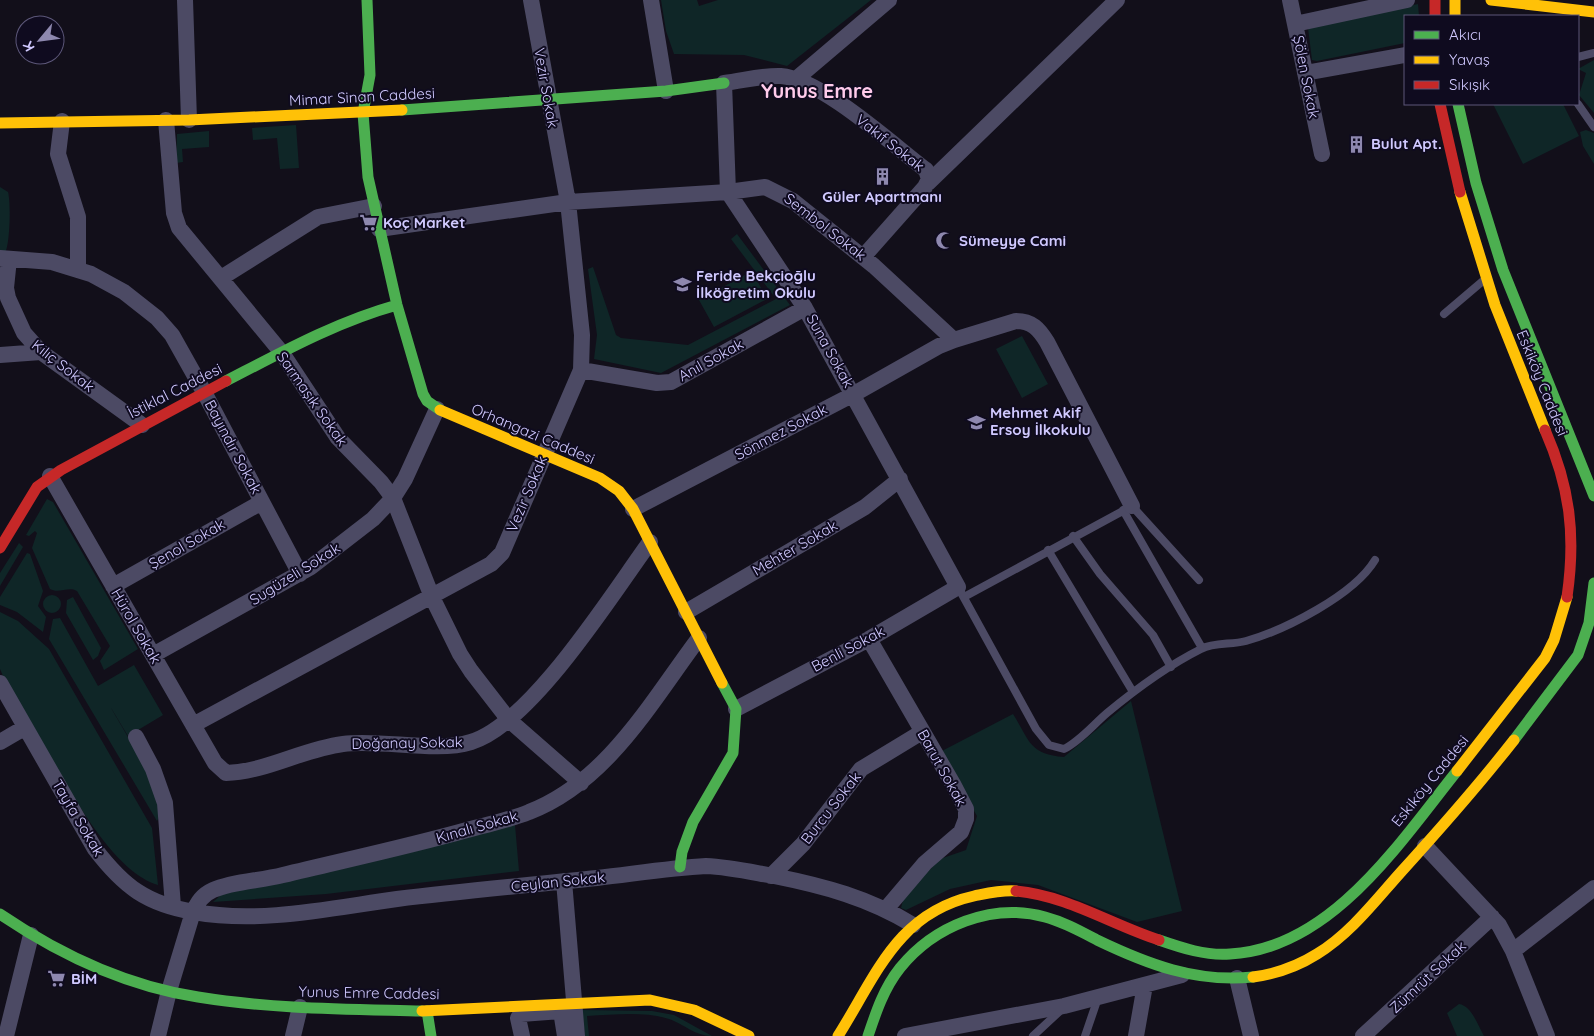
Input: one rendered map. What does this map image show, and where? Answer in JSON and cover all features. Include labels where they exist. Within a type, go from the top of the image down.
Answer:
[{"type":"street","points":[[185,0],[189,120]]},
{"type":"street","name":"Orhangazi Caddesi","points":[[367,0],[370,75],[363,113],[368,177],[397,305],[426,401],[437,409],[612,484],[622,493],[650,542],[736,709]]},
{"type":"street","name":"Vezir Sokak","points":[[193,725],[432,597],[500,557],[581,370],[582,335],[568,202],[531,0]]},
{"type":"street","points":[[651,0],[666,91]]},
{"type":"street","points":[[796,79],[889,0]]},
{"type":"street","points":[[928,183],[1118,0]]},
{"type":"street","name":"Şölen Sokak","points":[[1290,0],[1322,154]]},
{"type":"street","points":[[1295,24],[1403,0]]},
{"type":"street","points":[[1435,0],[1435,15]]},
{"type":"street","points":[[1455,0],[1455,15]]},
{"type":"street","points":[[1499,0],[1539,11],[1564,5],[1594,12]]},
{"type":"street","points":[[1305,73],[1404,55]]},
{"type":"street","name":"Vakıf Sokak","points":[[724,83],[781,76],[796,79],[833,99],[926,170],[929,179],[928,183],[863,257]]},
{"type":"street","points":[[724,83],[728,192]]},
{"type":"street","name":"Mimar Sinan Caddesi","points":[[0,123],[189,120],[363,113],[666,91],[724,83]]},
{"type":"street","name":"Eskiköy Caddesi","points":[[838,1036],[879,966],[895,944],[913,925],[947,904],[967,896],[1006,888],[1022,889],[1060,898],[1144,936],[1180,949],[1218,954],[1255,952],[1293,939],[1320,923],[1390,852],[1468,759],[1545,658],[1560,630],[1567,602],[1571,549],[1570,504],[1567,489],[1486,278],[1456,178],[1440,105]]},
{"type":"street","points":[[1458,105],[1476,183],[1503,270],[1594,496]]},
{"type":"street","name":"Sarmaşık Sokak","points":[[166,120],[175,221],[282,353],[338,438],[393,498],[432,597],[460,654],[509,720],[581,783]]},
{"type":"street","points":[[62,121],[58,154],[78,217],[78,269]]},
{"type":"street","name":"Sembol Sokak","points":[[379,229],[568,202],[728,192],[759,187],[777,191],[793,201],[863,257],[954,340]]},
{"type":"street","name":"Suna Sokak","points":[[728,192],[805,308],[854,394],[961,592]]},
{"type":"street","points":[[220,278],[318,218],[374,206]]},
{"type":"street","name":"Bayındır Sokak","points":[[4,259],[52,262],[78,269],[124,292],[157,318],[172,335],[204,392],[300,574]]},
{"type":"street","name":"Kılıç Sokak","points":[[4,259],[8,298],[24,333],[41,352],[142,425]]},
{"type":"street","name":"İstiklal Caddesi","points":[[1,541],[24,503],[37,487],[50,476],[204,392],[344,322],[397,305]]},
{"type":"street","name":"Anıl Sokak","points":[[581,370],[657,383],[671,382],[805,308]]},
{"type":"street","points":[[954,340],[1016,321],[1025,321],[1040,331],[1128,508]]},
{"type":"street","name":"Sönmez Sokak","points":[[633,510],[854,394],[939,346],[954,340]]},
{"type":"street","points":[[0,355],[41,352]]},
{"type":"street","name":"Sugüzeli Sokak","points":[[153,655],[300,574],[345,542],[393,498],[415,460],[437,409]]},
{"type":"street","name":"Hürol Sokak","points":[[50,476],[215,763],[226,773]]},
{"type":"street","name":"Mehter Sokak","points":[[686,612],[865,507],[900,479]]},
{"type":"street","name":"Şenol Sokak","points":[[113,586],[262,502]]},
{"type":"street","name":"Doğanay Sokak","points":[[226,773],[267,765],[342,744],[385,742],[444,745],[470,742],[486,735],[509,720],[524,706],[560,664],[650,542]]},
{"type":"street","points":[[868,1036],[878,1006],[901,967],[911,956],[937,935],[958,924],[982,916],[1021,913],[1050,918],[1154,966],[1182,975],[1214,979],[1237,978],[1286,969],[1322,952],[1368,909],[1487,775],[1572,665],[1581,649],[1587,629],[1594,583]]},
{"type":"street","name":"Benli Sokak","points":[[736,709],[961,592]]},
{"type":"street","name":"Kınalı Sokak","points":[[193,912],[204,895],[219,888],[394,850],[522,815],[550,802],[581,783],[617,747],[699,638]]},
{"type":"street","name":"Barut Sokak","points":[[869,639],[966,809],[966,819],[961,832],[925,863],[886,909]]},
{"type":"street","name":"Tayfa Sokak","points":[[0,683],[24,728],[96,849],[109,866],[134,891],[193,912]]},
{"type":"street","points":[[680,867],[682,852],[693,822],[733,753],[736,709]]},
{"type":"street","points":[[0,742],[24,728]]},
{"type":"street","name":"Burcu Sokak","points":[[771,876],[804,844],[861,769],[922,732]]},
{"type":"street","points":[[136,737],[153,769],[165,803],[173,906]]},
{"type":"street","points":[[1424,846],[1492,917],[1513,951],[1547,1036]]},
{"type":"street","name":"Ceylan Sokak","points":[[193,912],[256,916],[680,867],[722,867],[848,893],[886,909],[913,925]]},
{"type":"street","points":[[564,881],[577,1036]]},
{"type":"street","points":[[1513,951],[1594,888]]},
{"type":"street","points":[[158,1036],[193,912]]},
{"type":"street","name":"Yunus Emre Caddesi","points":[[0,914],[30,934],[82,960],[169,992],[232,1002],[300,1007],[427,1011],[574,1002],[663,1002],[694,1010],[749,1036]]},
{"type":"street","name":"Zümrüt Sokak","points":[[1363,1036],[1492,917]]},
{"type":"street","points":[[6,1036],[30,934]]},
{"type":"street","points":[[906,1036],[1064,1006],[1182,975]]},
{"type":"street","points":[[1237,978],[1251,1036]]},
{"type":"street","points":[[1136,1036],[1145,986]]},
{"type":"street","points":[[294,1036],[300,1007]]},
{"type":"street","points":[[427,1011],[431,1036]]},
{"type":"street","points":[[522,1036],[518,1018],[522,1014],[562,1011],[565,1036]]},
{"type":"lane","points":[[1579,57],[1594,53]]},
{"type":"lane","points":[[1579,105],[1594,127]]},
{"type":"lane","points":[[1444,314],[1486,278]]},
{"type":"lane","points":[[1128,508],[1048,550],[961,592],[1036,730],[1049,745],[1064,749],[1070,746],[1133,692],[1202,648],[1245,641],[1294,621],[1328,603],[1359,582],[1376,560]]},
{"type":"lane","points":[[1128,508],[1199,580]]},
{"type":"lane","points":[[1128,508],[1202,648]]},
{"type":"lane","points":[[1073,536],[1100,574],[1153,635],[1171,667]]},
{"type":"lane","points":[[1048,550],[1133,692]]},
{"type":"lane","points":[[1085,1036],[1098,998]]},
{"type":"lane","points":[[1033,1036],[1064,1006]]},
{"type":"green space","points":[[661,0],[697,0],[699,6],[718,0],[871,0],[787,66],[744,55],[674,54],[666,31]]},
{"type":"green space","points":[[1418,4],[1419,15],[1404,15],[1404,43],[1317,61],[1312,60],[1308,28]]},
{"type":"green space","points":[[1594,60],[1594,113],[1579,95],[1586,73],[1579,68]]},
{"type":"green space","points":[[1494,105],[1564,105],[1579,136],[1523,164]]},
{"type":"green space","points":[[296,125],[299,168],[280,169],[277,138],[253,140],[252,128]]},
{"type":"green space","points":[[1586,130],[1594,133],[1594,164],[1583,146],[1580,132]]},
{"type":"green space","points":[[209,131],[209,147],[182,149],[183,162],[176,163],[177,134]]},
{"type":"green space","points":[[0,187],[8,192],[9,197],[9,233],[5,253],[0,253]]},
{"type":"green space","points":[[737,234],[790,305],[661,373],[594,359],[597,335],[588,269],[593,267],[616,335],[621,338],[688,345],[776,299],[731,239]]},
{"type":"green space","points":[[752,271],[767,299],[714,327],[699,300]]},
{"type":"green space","points":[[1022,336],[1048,384],[1022,398],[996,349]]},
{"type":"green space","points":[[47,499],[53,502],[138,649],[104,670],[100,661],[110,646],[77,591],[50,589],[32,548],[37,533],[35,531],[29,536],[26,535]]},
{"type":"green space","points":[[19,543],[23,547],[0,586],[0,573]]},
{"type":"green space","points":[[27,553],[30,554],[43,591],[38,606],[46,617],[43,632],[17,612],[0,605],[0,597]]},
{"type":"green space","points":[[52,595],[58,598],[61,604],[58,610],[52,613],[46,610],[43,604],[46,598]]},
{"type":"green space","points":[[73,597],[101,648],[98,656],[93,660],[66,613],[67,600]]},
{"type":"green space","points":[[0,612],[18,621],[49,649],[152,828],[158,885],[139,876],[103,840],[71,792],[11,690],[0,669]]},
{"type":"green space","points":[[60,618],[98,686],[134,665],[163,715],[128,736],[110,706],[151,781],[159,811],[157,821],[49,639],[53,619]]},
{"type":"green space","points":[[1131,701],[1182,911],[1137,922],[1038,885],[991,880],[950,889],[906,910],[901,908],[904,896],[940,859],[966,850],[977,816],[940,752],[1013,714],[1027,739],[1037,749],[1044,753],[1064,757]]},
{"type":"green space","points":[[515,825],[519,871],[326,894],[213,902],[222,894]]},
{"type":"green space","points":[[1459,1004],[1468,1008],[1484,1036],[1457,1036],[1447,1013]]},
{"type":"green space","points":[[582,1010],[652,1011],[674,1015],[712,1036],[695,1032],[669,1019],[649,1015],[628,1014],[587,1016],[589,1036],[585,1036]]},
{"type":"traffic: fast","points":[[367,0],[370,75],[363,113],[368,177],[397,305],[423,394],[427,401],[440,410]]},
{"type":"traffic: fast","points":[[402,110],[666,91],[724,83]]},
{"type":"traffic: fast","points":[[1458,105],[1476,183],[1503,270],[1594,496]]},
{"type":"traffic: fast","points":[[226,381],[331,329],[397,305]]},
{"type":"traffic: fast","points":[[1514,740],[1578,655],[1589,623],[1594,583]]},
{"type":"traffic: fast","points":[[680,867],[682,852],[693,822],[733,753],[736,709],[722,683]]},
{"type":"traffic: fast","points":[[1159,940],[1203,953],[1230,954],[1266,948],[1300,933],[1331,913],[1360,887],[1387,859],[1457,771]]},
{"type":"traffic: fast","points":[[868,1036],[877,1009],[889,984],[914,953],[947,929],[985,915],[1025,913],[1045,917],[1065,924],[1134,957],[1172,970],[1212,977],[1253,977]]},
{"type":"traffic: fast","points":[[0,914],[46,942],[94,966],[145,985],[172,992],[254,1004],[422,1011]]},
{"type":"traffic: fast","points":[[427,1011],[431,1036]]},
{"type":"traffic: slow","points":[[1455,0],[1455,15]]},
{"type":"traffic: slow","points":[[1491,0],[1594,12]]},
{"type":"traffic: slow","points":[[0,123],[189,120],[402,110]]},
{"type":"traffic: slow","points":[[1460,192],[1495,305],[1545,430]]},
{"type":"traffic: slow","points":[[440,410],[600,478],[619,491],[633,509],[722,683]]},
{"type":"traffic: slow","points":[[1457,771],[1545,658],[1554,640],[1567,597]]},
{"type":"traffic: slow","points":[[1253,977],[1278,972],[1294,966],[1317,954],[1340,937],[1372,905],[1487,774],[1514,740]]},
{"type":"traffic: slow","points":[[838,1036],[877,970],[907,932],[926,917],[948,904],[1000,891],[1016,891]]},
{"type":"traffic: slow","points":[[422,1011],[650,1000],[694,1010],[749,1036]]},
{"type":"traffic: jam","points":[[1435,0],[1435,15]]},
{"type":"traffic: jam","points":[[1440,105],[1460,192]]},
{"type":"traffic: jam","points":[[0,548],[37,487],[61,470],[226,381]]},
{"type":"traffic: jam","points":[[1545,430],[1560,471],[1569,512],[1571,553],[1567,597]]},
{"type":"traffic: jam","points":[[1016,891],[1071,904],[1159,940]]},
{"type":"place","name":"Bulut Apt.","points":[[1357,144]]},
{"type":"place","name":"Güler Apartmanı","points":[[882,176]]},
{"type":"place","name":"Koç Market","points":[[369,223]]},
{"type":"place","name":"Sümeyye Cami","points":[[945,241]]},
{"type":"place","name":"Feride Bekçioğlu İlköğretim Okulu","points":[[682,285]]},
{"type":"place","name":"Mehmet Akif Ersoy İlkokulu","points":[[976,422]]},
{"type":"place","name":"BİM","points":[[57,979]]},
{"type":"district","name":"Yunus Emre","points":[[817,91]]}]
